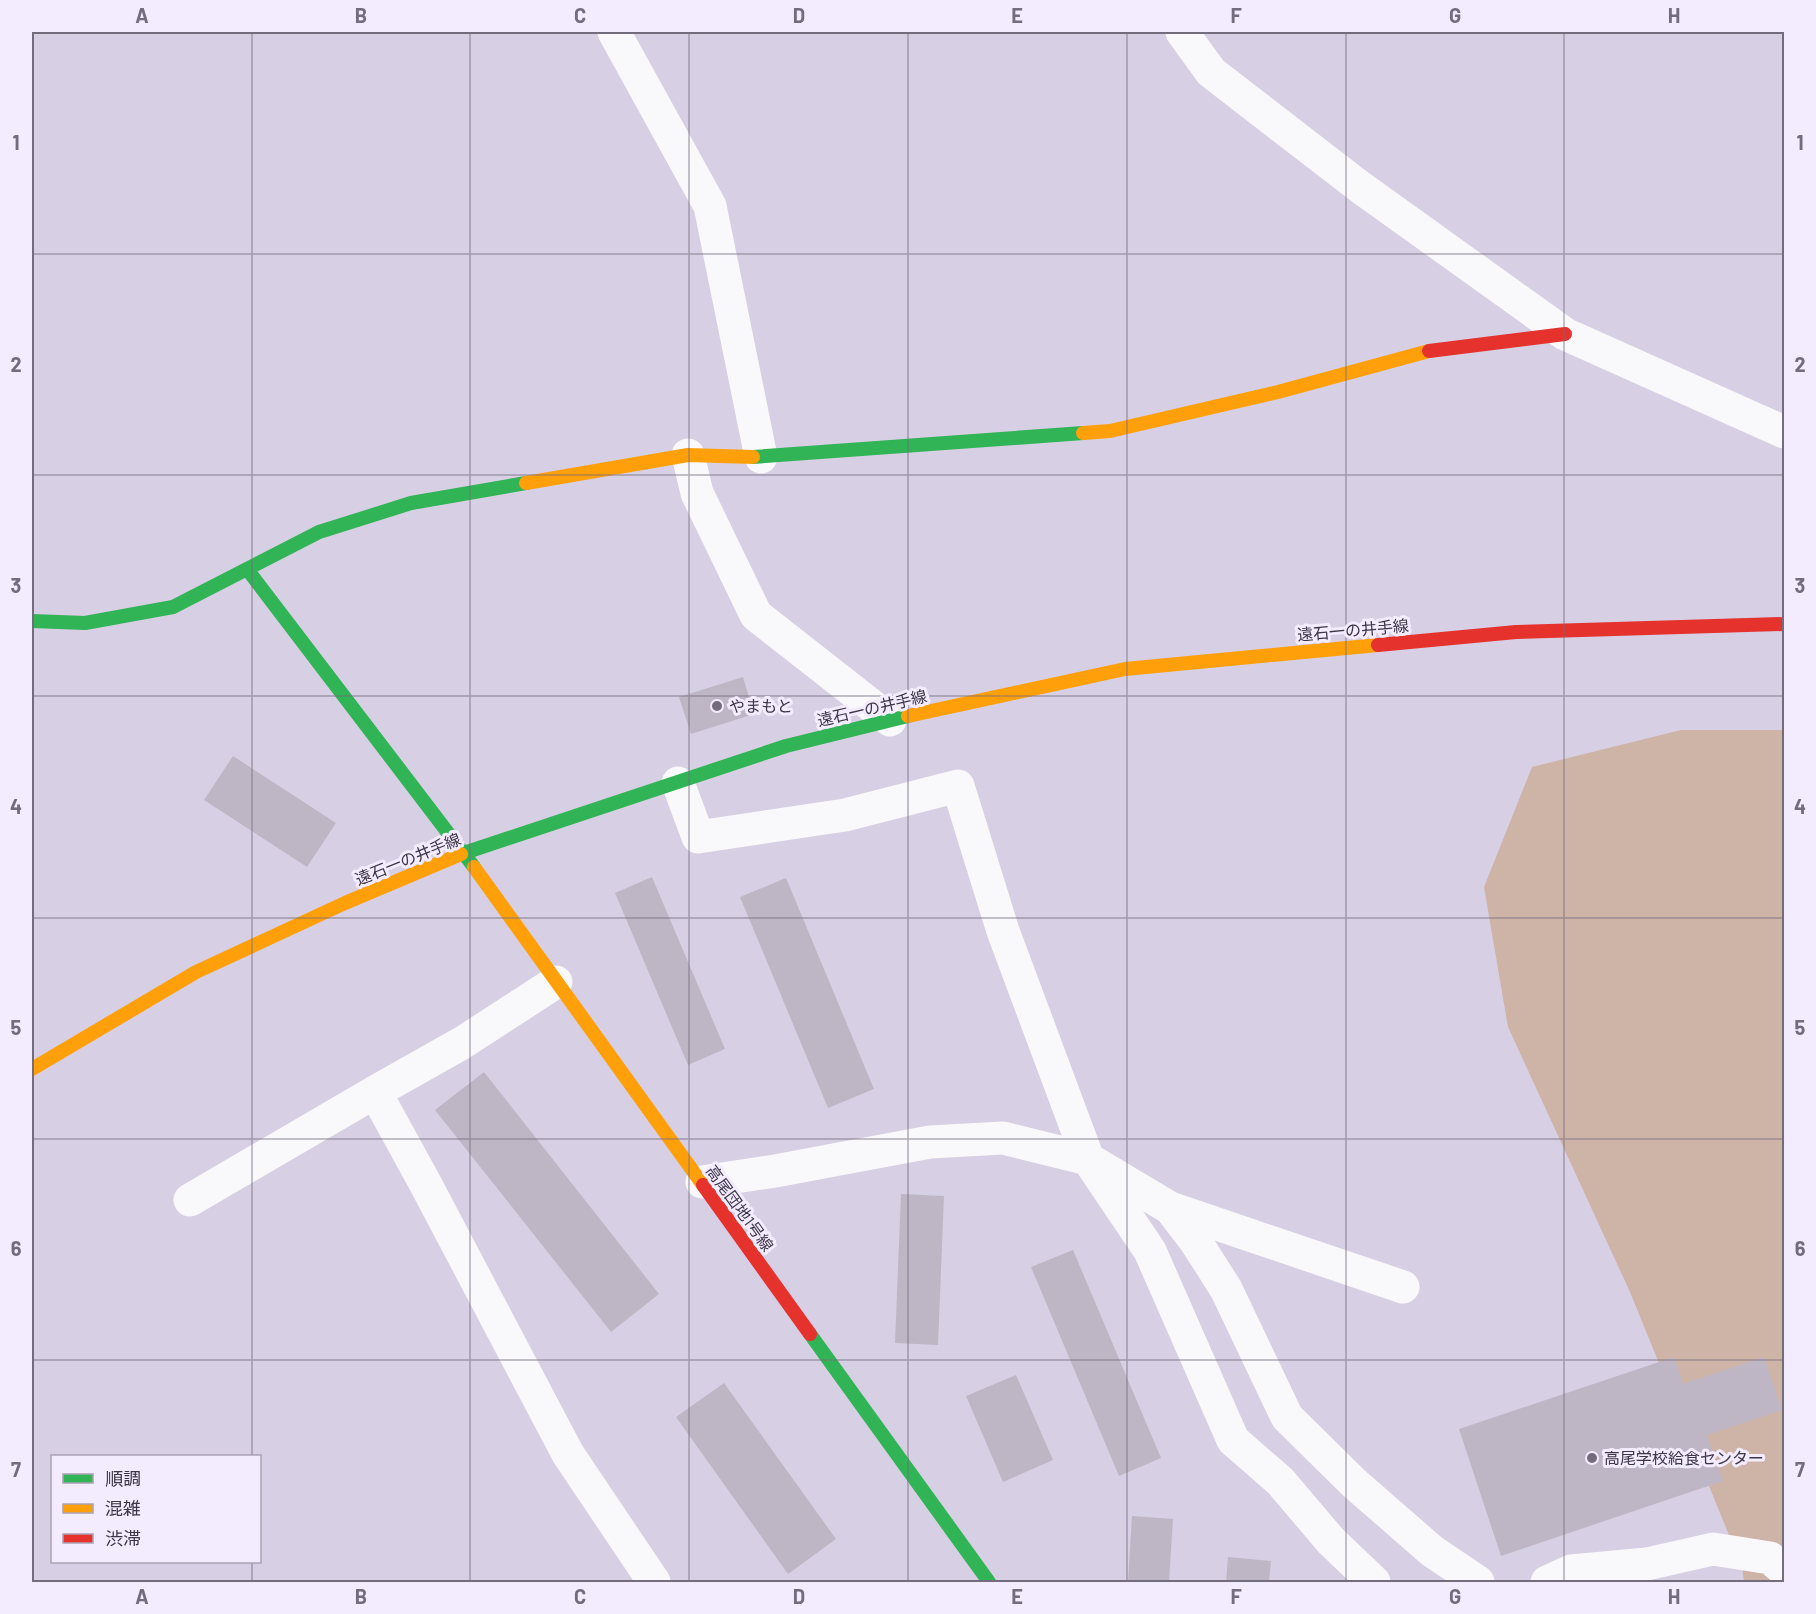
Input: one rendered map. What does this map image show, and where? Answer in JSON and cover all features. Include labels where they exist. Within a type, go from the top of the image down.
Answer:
[{"type":"street","points":[[614,32],[710,206],[761,457]]},
{"type":"street","points":[[1182,32],[1211,72],[1360,187],[1565,334],[1785,432]]},
{"type":"street","points":[[32,621],[85,623],[173,608],[319,532],[411,503],[688,455],[761,457],[1110,431],[1278,392],[1422,352],[1565,334]]},
{"type":"street","points":[[688,455],[697,493],[756,615],[890,720]]},
{"type":"street","name":"高尾団地1号線","points":[[247,569],[464,854],[989,1582]]},
{"type":"street","name":"遠石一の井手線","points":[[32,1069],[196,972],[345,903],[464,854],[786,746],[890,720],[1125,669],[1516,632],[1785,624]]},
{"type":"street","points":[[678,783],[698,837],[845,815],[958,786],[1003,931],[1088,1159],[1150,1251],[1233,1440],[1280,1481],[1331,1541],[1374,1582]]},
{"type":"street","points":[[190,1200],[462,1043],[556,982]]},
{"type":"street","points":[[375,1092],[568,1454],[654,1582]]},
{"type":"street","points":[[702,1182],[930,1142],[1003,1138],[1088,1159],[1170,1208],[1403,1287]]},
{"type":"street","points":[[1170,1208],[1196,1242],[1226,1289],[1287,1417],[1354,1483],[1432,1551],[1478,1582]]},
{"type":"street","points":[[1547,1582],[1571,1571],[1647,1564],[1713,1549],[1770,1558],[1785,1570]]},
{"type":"shaded area","points":[[1681,730],[1784,730],[1784,1582],[1744,1582],[1742,1567],[1630,1292],[1508,1027],[1484,887],[1532,767]]},
{"type":"building","name":"やまもと","points":[[743,677],[754,714],[691,734],[679,697]]},
{"type":"building","points":[[233,756],[336,823],[307,867],[204,800]]},
{"type":"building","points":[[652,877],[725,1049],[688,1065],[615,893]]},
{"type":"building","points":[[786,878],[874,1089],[828,1108],[740,897]]},
{"type":"building","points":[[484,1072],[659,1294],[611,1332],[435,1110]]},
{"type":"building","points":[[901,1194],[944,1196],[938,1345],[895,1343]]},
{"type":"building","points":[[1073,1250],[1161,1458],[1119,1476],[1031,1267]]},
{"type":"building","name":"高尾学校給食センター","points":[[1674,1357],[1683,1384],[1764,1357],[1782,1410],[1707,1435],[1723,1481],[1501,1556],[1459,1429]]},
{"type":"building","points":[[1016,1375],[1053,1460],[1003,1482],[966,1396]]},
{"type":"building","points":[[724,1383],[836,1539],[788,1574],[676,1417]]},
{"type":"building","points":[[1132,1516],[1173,1519],[1169,1582],[1128,1582]]},
{"type":"building","points":[[1228,1557],[1271,1561],[1269,1582],[1226,1582]]},
{"type":"traffic: fast","points":[[753,457],[1083,433]]},
{"type":"traffic: fast","points":[[32,621],[85,623],[173,607],[319,532],[411,503],[526,483]]},
{"type":"traffic: fast","points":[[247,569],[474,867]]},
{"type":"traffic: fast","points":[[461,854],[786,746],[908,716]]},
{"type":"traffic: fast","points":[[810,1334],[989,1582]]},
{"type":"traffic: slow","points":[[1083,433],[1110,431],[1278,392],[1429,351]]},
{"type":"traffic: slow","points":[[526,483],[688,455],[753,457]]},
{"type":"traffic: slow","points":[[908,716],[1125,669],[1378,645]]},
{"type":"traffic: slow","points":[[32,1069],[196,972],[345,903],[461,854]]},
{"type":"traffic: slow","points":[[474,867],[703,1185]]},
{"type":"traffic: jam","points":[[1429,351],[1565,334]]},
{"type":"traffic: jam","points":[[1378,645],[1516,632],[1784,624]]},
{"type":"traffic: jam","points":[[703,1185],[810,1334]]},
{"type":"place","name":"やまもと","points":[[717,706]]},
{"type":"place","name":"高尾学校給食センター","points":[[1592,1458]]}]
